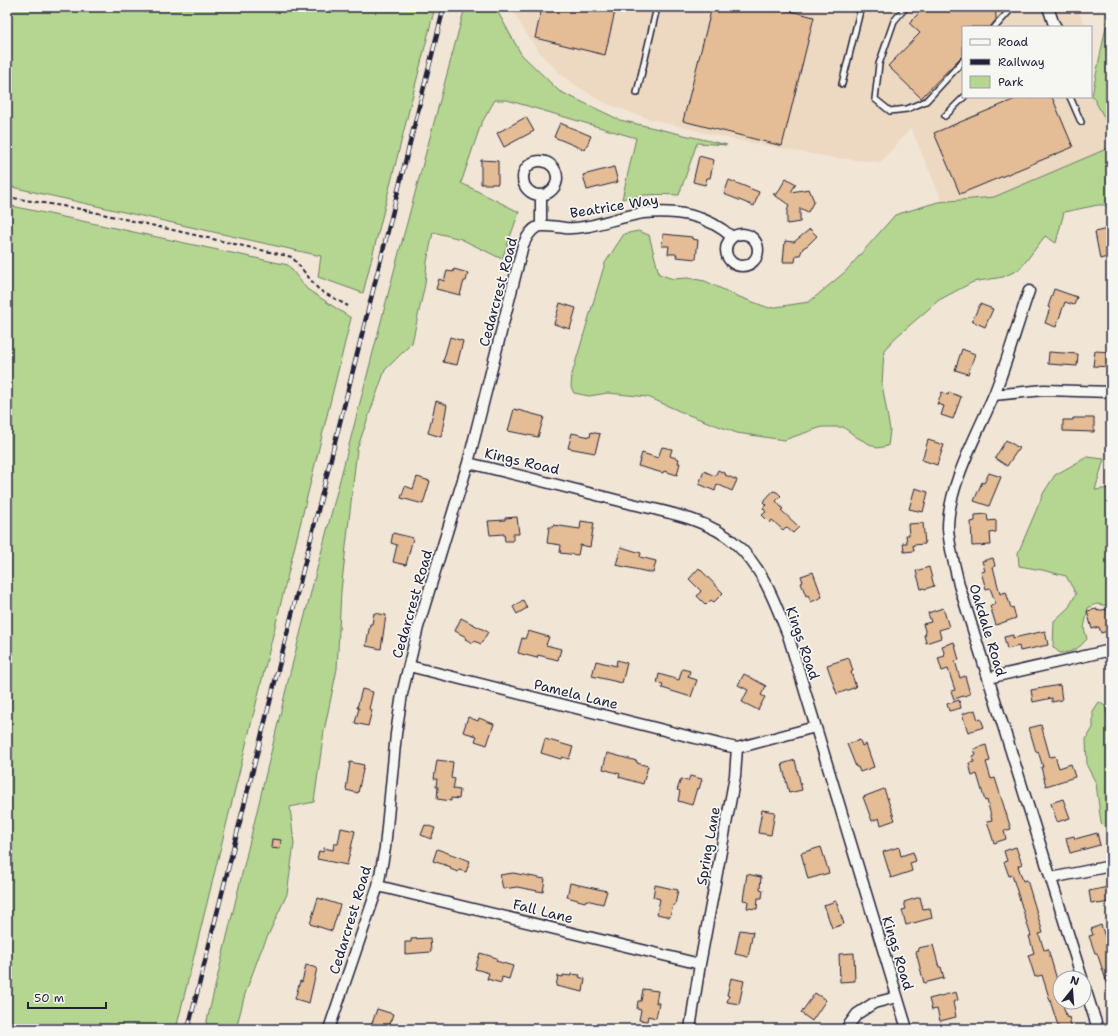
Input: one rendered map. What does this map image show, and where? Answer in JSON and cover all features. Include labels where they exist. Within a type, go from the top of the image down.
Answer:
[{"type":"street","points":[[1048,7],[1055,26]]},
{"type":"street","points":[[541,195],[541,226]]},
{"type":"street","name":"Beatrice Way","points":[[541,226],[549,225],[566,228],[589,226],[642,214],[668,212],[703,219],[720,227],[732,237]]},
{"type":"street","name":"Cedarcrest Road","points":[[329,1029],[378,886],[385,848],[396,734],[402,694],[418,627],[468,463],[523,245],[528,234],[534,228],[541,226]]},
{"type":"street","name":"Oakdale Road","points":[[1029,290],[994,395],[960,473],[951,504],[948,527],[950,544],[959,584],[1080,970]]},
{"type":"street","points":[[994,395],[1044,390],[1111,392]]},
{"type":"street","name":"Kings Road","points":[[468,463],[567,486],[678,515],[719,531],[735,543],[759,570],[788,635],[908,1029]]},
{"type":"street","points":[[988,678],[1111,650]]},
{"type":"street","name":"Pamela Lane","points":[[409,666],[737,748]]},
{"type":"street","points":[[737,748],[815,726]]},
{"type":"street","name":"Spring Lane","points":[[690,1029],[700,964],[735,776],[737,748]]},
{"type":"street","points":[[1051,878],[1111,866]]},
{"type":"street","name":"Fall Lane","points":[[378,886],[700,964]]},
{"type":"street","points":[[846,1029],[857,1014],[874,1003],[897,997]]},
{"type":"street","points":[[1092,1010],[1098,1029]]},
{"type":"lane","points":[[637,93],[657,7]]},
{"type":"lane","points":[[842,84],[861,7]]},
{"type":"lane","points":[[906,7],[894,21],[879,64],[875,99],[890,111],[907,108],[926,101],[962,62]]},
{"type":"lane","points":[[996,26],[1011,7]]},
{"type":"lane","points":[[945,116],[963,98]]},
{"type":"lane","points":[[1070,98],[1081,122]]},
{"type":"path","points":[[7,197],[80,209],[292,257],[319,290],[348,306]]},
{"type":"shaded area","points":[[511,7],[1076,7],[1086,26],[962,26],[962,98],[1092,98],[1092,95],[1111,130],[1111,147],[994,197],[942,201],[911,128],[881,162],[834,158],[740,141],[649,119],[605,103],[572,83],[557,71],[541,54],[526,34]]},
{"type":"green space","points":[[7,7],[435,7],[363,293],[318,277],[321,256],[7,186]]},
{"type":"green space","points":[[465,7],[495,7],[521,54],[559,91],[620,120],[727,145],[697,143],[679,195],[664,194],[636,196],[622,199],[636,138],[507,100],[495,100],[481,124],[461,183],[519,212],[502,259],[461,239],[433,232],[427,262],[425,284],[412,343],[385,370],[357,449],[341,591],[337,669],[324,731],[314,802],[290,807],[294,844],[287,894],[260,953],[245,994],[236,1029],[205,1029],[289,677],[393,275]]},
{"type":"green space","points":[[1111,7],[1111,130],[1092,95]]},
{"type":"green space","points":[[1111,147],[1111,205],[1098,205],[1064,212],[1056,243],[1045,236],[1020,269],[1003,277],[973,282],[939,300],[895,338],[884,350],[882,384],[890,430],[888,446],[877,448],[858,438],[843,427],[822,427],[784,440],[737,433],[686,414],[648,397],[608,393],[589,396],[574,393],[571,387],[572,374],[605,263],[624,234],[638,231],[649,235],[659,274],[673,279],[688,278],[705,281],[737,296],[769,308],[809,302],[845,272],[895,215],[938,202],[994,197]]},
{"type":"green space","points":[[7,205],[288,265],[307,289],[351,318],[176,1029],[7,1029]]},
{"type":"green space","points":[[1087,457],[1104,459],[1095,490],[1111,488],[1111,606],[1096,604],[1088,608],[1084,628],[1087,639],[1075,649],[1069,652],[1060,653],[1053,647],[1054,621],[1069,607],[1076,594],[1066,576],[1019,566],[1018,553],[1044,492],[1055,475]]},
{"type":"green space","points":[[1099,702],[1105,706],[1111,725],[1111,833],[1101,823],[1096,783],[1087,766],[1086,739],[1093,728],[1093,711]]},
{"type":"building","points":[[542,7],[616,7],[605,55],[535,38]]},
{"type":"building","points":[[712,7],[775,7],[814,17],[782,146],[683,121]]},
{"type":"building","points":[[925,7],[995,7],[996,20],[991,26],[962,26],[962,56],[921,98],[888,66],[920,33],[909,23]]},
{"type":"building","points":[[1018,98],[1052,98],[1073,147],[960,194],[934,133]]},
{"type":"building","points":[[526,117],[534,131],[504,147],[497,133]]},
{"type":"building","points":[[560,123],[591,136],[585,150],[554,137]]},
{"type":"building","points":[[699,156],[714,160],[710,178],[707,178],[705,185],[693,182]]},
{"type":"building","points":[[481,160],[498,161],[498,184],[481,184]]},
{"type":"building","points":[[614,167],[618,182],[587,190],[583,175]]},
{"type":"building","points":[[786,178],[796,184],[791,192],[809,189],[814,201],[808,212],[800,208],[800,222],[787,224],[787,212],[789,205],[773,194],[777,194]]},
{"type":"building","points":[[729,180],[759,192],[754,206],[724,194]]},
{"type":"building","points":[[1111,228],[1111,256],[1100,259],[1095,232]]},
{"type":"building","points":[[810,229],[817,236],[803,248],[800,255],[796,255],[795,262],[783,262],[785,241],[794,242]]},
{"type":"building","points":[[663,234],[692,237],[692,239],[698,240],[696,259],[676,257],[677,254],[668,254],[669,246],[662,246]]},
{"type":"building","points":[[454,269],[468,273],[460,295],[436,289],[439,279],[444,281],[447,271],[453,272]]},
{"type":"building","points":[[1054,289],[1077,297],[1074,305],[1065,302],[1056,327],[1045,323]]},
{"type":"building","points":[[560,303],[576,308],[570,329],[554,324]]},
{"type":"building","points":[[980,304],[993,309],[985,327],[972,321]]},
{"type":"building","points":[[450,337],[463,341],[457,365],[443,362]]},
{"type":"building","points":[[962,349],[975,354],[968,374],[955,370]]},
{"type":"building","points":[[1095,351],[1111,352],[1111,367],[1093,366]]},
{"type":"building","points":[[1049,352],[1078,354],[1077,366],[1048,364]]},
{"type":"building","points":[[942,392],[948,395],[949,392],[961,397],[953,419],[941,415],[944,406],[937,404]]},
{"type":"building","points":[[436,401],[447,405],[441,437],[428,433]]},
{"type":"building","points":[[514,409],[544,417],[538,437],[508,431]]},
{"type":"building","points":[[1073,418],[1094,418],[1094,432],[1063,431],[1063,420],[1073,420]]},
{"type":"building","points":[[591,432],[600,434],[595,453],[568,448],[572,433],[590,437]]},
{"type":"building","points":[[928,440],[944,445],[937,465],[922,460]]},
{"type":"building","points":[[1006,440],[1019,448],[1007,466],[995,458]]},
{"type":"building","points":[[662,447],[672,449],[670,456],[679,459],[678,463],[680,463],[677,475],[638,466],[642,453],[658,458]]},
{"type":"building","points":[[718,470],[737,480],[732,491],[717,484],[715,491],[699,484],[704,471],[715,476]]},
{"type":"building","points":[[989,473],[1001,477],[989,506],[974,501],[982,482],[984,483]]},
{"type":"building","points":[[417,477],[430,481],[423,504],[401,498],[405,486],[413,489]]},
{"type":"building","points":[[915,488],[928,492],[923,512],[909,509]]},
{"type":"building","points":[[773,491],[777,492],[781,496],[776,501],[783,509],[781,510],[799,527],[793,533],[786,527],[783,530],[772,520],[770,523],[762,515],[766,512],[763,508],[766,505],[763,502]]},
{"type":"building","points":[[987,514],[988,521],[996,520],[996,532],[990,533],[991,545],[972,546],[971,522],[975,521],[975,515]]},
{"type":"building","points":[[517,517],[519,534],[513,534],[513,541],[505,541],[504,534],[490,535],[488,521],[505,520],[505,518]]},
{"type":"building","points":[[581,521],[594,523],[590,547],[580,545],[578,555],[560,553],[561,545],[547,543],[549,527],[553,527],[553,525],[580,529]]},
{"type":"building","points":[[923,523],[925,544],[913,545],[914,551],[904,552],[903,543],[907,543],[906,535],[909,535],[908,524]]},
{"type":"building","points":[[393,533],[413,538],[406,565],[393,562],[397,545],[391,543]]},
{"type":"building","points":[[621,547],[641,553],[640,557],[656,561],[653,573],[616,565]]},
{"type":"building","points":[[993,558],[995,566],[993,567],[1000,594],[1006,592],[1016,618],[996,625],[990,606],[996,604],[990,588],[986,589],[981,572],[985,571],[982,561]]},
{"type":"building","points":[[929,567],[934,586],[921,589],[916,571]]},
{"type":"building","points":[[699,568],[723,593],[714,602],[711,600],[706,605],[697,596],[701,591],[689,579]]},
{"type":"building","points":[[813,572],[822,597],[811,602],[808,595],[806,596],[801,583],[803,582],[801,576]]},
{"type":"building","points":[[523,600],[527,608],[517,614],[513,607]]},
{"type":"building","points":[[943,608],[949,627],[939,630],[941,638],[926,643],[924,635],[926,634],[923,624],[931,622],[928,613]]},
{"type":"building","points":[[1097,609],[1097,611],[1107,609],[1109,617],[1111,616],[1111,630],[1101,633],[1099,627],[1092,629],[1087,611]]},
{"type":"building","points":[[374,613],[386,615],[381,649],[366,646],[370,624],[372,624]]},
{"type":"building","points":[[461,618],[488,632],[481,644],[474,641],[473,643],[465,639],[466,637],[455,631]]},
{"type":"building","points":[[528,631],[549,637],[546,645],[561,649],[558,660],[538,655],[537,658],[518,653],[522,638],[525,639]]},
{"type":"building","points":[[1045,631],[1048,645],[1020,651],[1019,646],[1007,649],[1004,637],[1013,635],[1013,638]]},
{"type":"building","points":[[954,642],[959,660],[955,661],[960,678],[965,676],[970,694],[954,699],[951,691],[955,690],[948,669],[942,671],[938,658],[945,656],[942,646]]},
{"type":"building","points":[[849,658],[853,671],[851,672],[856,687],[837,694],[827,665]]},
{"type":"building","points":[[617,660],[627,663],[622,683],[592,676],[596,661],[616,666]]},
{"type":"building","points":[[682,669],[690,671],[688,677],[697,680],[691,697],[662,688],[663,684],[657,683],[659,674],[679,680]]},
{"type":"building","points":[[744,674],[766,686],[761,695],[765,697],[758,710],[742,702],[748,690],[738,685]]},
{"type":"building","points":[[1060,685],[1062,700],[1052,702],[1052,698],[1033,702],[1031,690]]},
{"type":"building","points":[[362,689],[373,692],[369,709],[372,710],[368,726],[355,723]]},
{"type":"building","points":[[959,700],[961,708],[949,711],[947,704]]},
{"type":"building","points":[[975,710],[978,720],[981,719],[984,727],[968,732],[962,714]]},
{"type":"building","points":[[468,717],[478,721],[479,718],[494,724],[487,745],[475,741],[477,736],[463,732]]},
{"type":"building","points":[[1041,725],[1050,757],[1055,756],[1059,768],[1071,764],[1075,777],[1046,786],[1041,767],[1043,767],[1038,751],[1036,752],[1029,728]]},
{"type":"building","points":[[545,739],[573,747],[569,759],[562,757],[561,759],[541,753]]},
{"type":"building","points":[[860,740],[862,746],[866,744],[874,767],[860,772],[858,767],[856,767],[847,744]]},
{"type":"building","points":[[986,745],[990,761],[986,762],[991,779],[995,778],[1011,829],[1004,831],[1006,839],[994,843],[987,821],[992,820],[987,800],[985,801],[977,774],[972,776],[969,763],[974,762],[972,756],[976,755],[974,749]]},
{"type":"building","points":[[607,753],[637,761],[637,763],[648,766],[643,784],[619,777],[620,774],[603,769]]},
{"type":"building","points":[[437,760],[453,762],[451,778],[455,779],[453,789],[460,790],[459,799],[451,798],[451,801],[437,799],[437,779],[434,779]]},
{"type":"building","points":[[795,760],[802,790],[789,793],[782,764]]},
{"type":"building","points":[[350,762],[364,765],[358,793],[346,790]]},
{"type":"building","points":[[690,776],[702,779],[699,789],[697,788],[692,805],[678,801],[680,791],[677,790],[681,779],[688,781]]},
{"type":"building","points":[[884,789],[895,820],[881,825],[879,818],[872,821],[863,797]]},
{"type":"building","points":[[1063,799],[1070,818],[1057,822],[1051,803]]},
{"type":"building","points":[[762,810],[775,812],[771,835],[758,833]]},
{"type":"building","points":[[425,825],[435,828],[431,839],[421,835]]},
{"type":"building","points":[[341,828],[355,831],[347,865],[317,859],[319,851],[323,852],[324,848],[333,850],[334,844],[338,844]]},
{"type":"building","points":[[1097,833],[1100,845],[1070,853],[1066,838],[1074,836],[1075,839]]},
{"type":"building","points":[[272,839],[281,840],[280,849],[271,848]]},
{"type":"building","points":[[821,847],[829,873],[808,879],[801,853]]},
{"type":"building","points":[[899,847],[901,856],[913,852],[916,861],[910,863],[912,871],[891,878],[883,852]]},
{"type":"building","points":[[1016,847],[1022,864],[1018,866],[1023,881],[1027,880],[1043,933],[1039,934],[1044,950],[1048,949],[1054,970],[1052,970],[1052,1007],[1042,975],[1035,977],[1028,955],[1034,953],[1029,936],[1031,936],[1012,875],[1009,876],[1004,862],[1007,861],[1004,851]]},
{"type":"building","points":[[437,849],[470,861],[466,872],[459,870],[458,872],[450,869],[451,867],[433,861]]},
{"type":"building","points":[[513,873],[545,879],[543,892],[517,887],[503,889],[500,875]]},
{"type":"building","points":[[747,874],[761,877],[760,889],[763,890],[762,898],[758,898],[757,909],[747,908],[748,901],[743,900]]},
{"type":"building","points":[[570,883],[607,891],[603,904],[586,900],[585,902],[567,897]]},
{"type":"building","points":[[655,885],[678,890],[675,905],[673,905],[670,917],[657,914],[660,899],[653,897]]},
{"type":"building","points":[[1108,887],[1109,891],[1111,891],[1111,902],[1097,904],[1097,902],[1091,903],[1089,891]]},
{"type":"building","points":[[920,897],[923,909],[930,908],[932,918],[906,925],[902,910],[906,909],[904,902]]},
{"type":"building","points":[[318,898],[340,905],[332,931],[310,924]]},
{"type":"building","points":[[836,901],[844,924],[832,928],[824,905]]},
{"type":"building","points":[[1101,925],[1111,954],[1111,989],[1109,989],[1097,953],[1095,953],[1089,936],[1093,935],[1091,929]]},
{"type":"building","points":[[740,930],[753,932],[748,957],[735,954]]},
{"type":"building","points":[[430,938],[431,952],[405,954],[405,942],[411,942],[411,939]]},
{"type":"building","points":[[933,945],[939,967],[941,967],[944,978],[924,983],[916,952],[919,951],[918,948]]},
{"type":"building","points":[[480,953],[497,958],[496,961],[513,966],[509,979],[502,977],[501,983],[487,979],[489,973],[475,969]]},
{"type":"building","points":[[854,953],[855,981],[840,982],[839,954]]},
{"type":"building","points":[[306,965],[317,968],[309,1003],[295,999],[300,981],[302,982]]},
{"type":"building","points":[[571,974],[580,975],[579,977],[585,979],[583,992],[556,986],[558,976],[571,976]]},
{"type":"building","points":[[731,978],[744,981],[739,1004],[727,1002]]},
{"type":"building","points":[[643,989],[658,991],[656,1003],[659,1003],[656,1018],[648,1016],[647,1021],[639,1020],[641,1010],[637,1009],[638,1001],[641,1001]]},
{"type":"building","points":[[956,992],[958,1000],[953,1002],[956,1017],[940,1021],[937,1009],[932,1010],[929,999]]},
{"type":"building","points":[[815,993],[826,1000],[812,1021],[801,1013]]},
{"type":"building","points":[[377,1009],[393,1014],[388,1029],[370,1029]]},
{"type":"building","points":[[1053,1010],[1064,1010],[1067,1018],[1069,1017],[1072,1029],[1059,1029]]},
{"type":"railway","points":[[188,1029],[444,7]]}]
